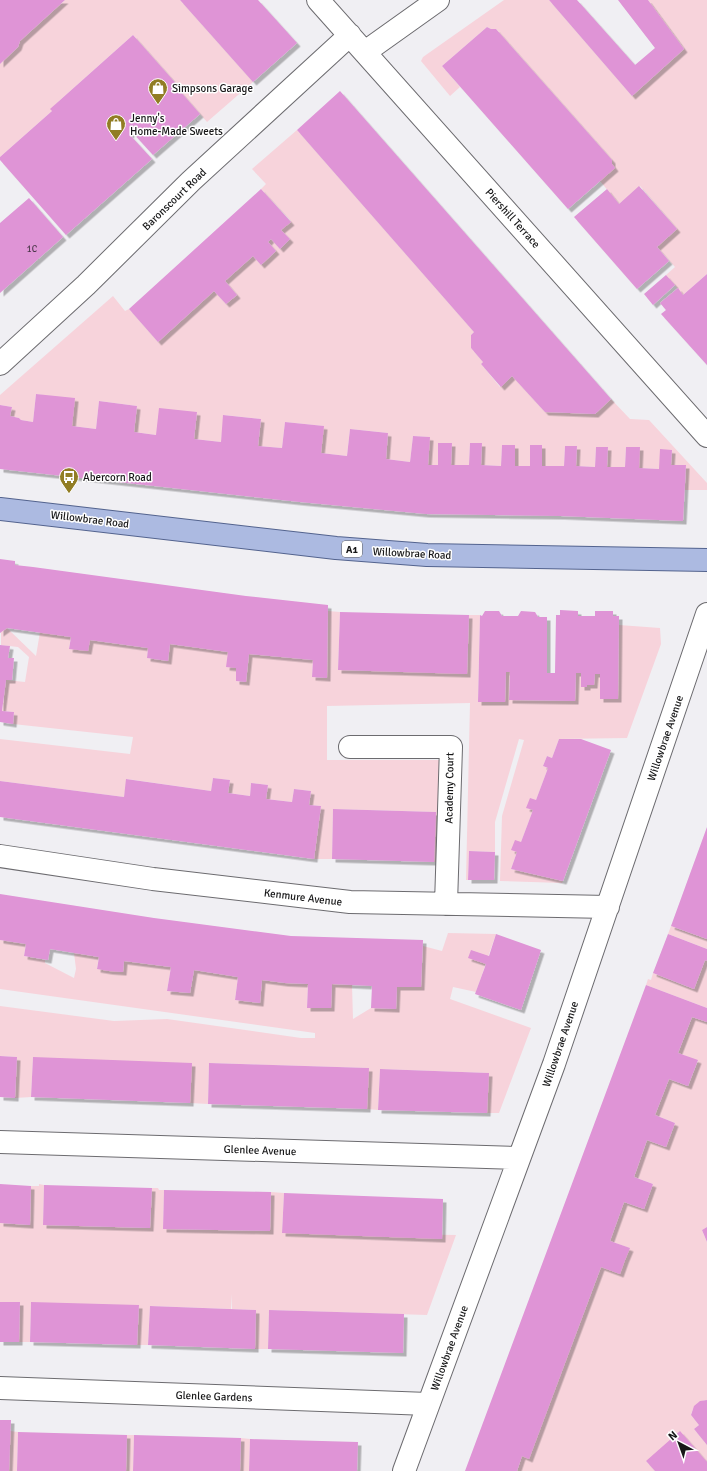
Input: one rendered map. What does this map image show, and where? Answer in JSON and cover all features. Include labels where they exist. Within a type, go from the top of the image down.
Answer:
[{"type":"main road","name":"Willowbrae Road","points":[[0,509],[336,548],[427,555],[707,560]]},
{"type":"street","name":"Piershill Terrace","points":[[318,0],[707,436]]},
{"type":"street","points":[[365,52],[438,0]]},
{"type":"street","name":"Baronscourt Road","points":[[0,364],[86,285],[191,181],[350,35]]},
{"type":"street","name":"Willowbrae Avenue","points":[[404,1471],[554,1064],[707,614]]},
{"type":"street","name":"Academy Court","points":[[350,747],[451,747],[446,904]]},
{"type":"street","name":"Kenmure Avenue","points":[[0,856],[153,879],[350,902],[608,907]]},
{"type":"street","name":"Glenlee Avenue","points":[[0,1142],[519,1158]]},
{"type":"street","name":"Glenlee Gardens","points":[[0,1388],[428,1404]]},
{"type":"shaded area","points":[[65,0],[180,0],[253,82],[207,122],[179,90],[180,88],[133,35],[59,101],[51,109],[52,111],[0,157],[0,64],[18,47],[20,41]]},
{"type":"shaded area","points":[[504,0],[549,0],[632,96],[684,49],[648,0],[707,0],[707,274],[683,295],[666,275],[675,267],[657,247],[677,229],[640,186],[619,204],[600,181],[612,164],[612,160],[496,29],[487,27],[442,66],[460,87],[450,96],[421,61],[423,57]]},
{"type":"shaded area","points":[[297,130],[474,332],[471,335],[471,348],[483,362],[481,364],[500,387],[512,376],[545,412],[595,414],[611,399],[630,419],[649,420],[707,483],[707,490],[685,490],[686,466],[671,465],[672,450],[659,469],[639,468],[639,447],[626,447],[625,467],[607,467],[608,447],[596,447],[595,467],[576,466],[577,446],[565,446],[564,466],[542,466],[542,445],[531,445],[530,466],[515,466],[508,445],[502,445],[501,466],[481,465],[482,443],[470,443],[469,465],[451,465],[452,443],[439,443],[438,465],[428,465],[429,437],[413,436],[410,462],[386,459],[388,433],[350,429],[347,456],[321,453],[323,426],[285,422],[282,448],[258,446],[261,419],[224,415],[221,442],[194,439],[197,412],[156,435],[134,432],[137,406],[99,401],[96,429],[72,426],[57,397],[36,394],[33,422],[10,416],[12,407],[0,405],[0,395],[113,296],[125,311],[129,309],[158,342],[214,291],[226,304],[237,295],[225,281],[253,256],[261,265],[276,251],[268,242],[271,239],[280,249],[290,239],[281,230],[291,221],[261,189],[266,184],[252,169]]},
{"type":"shaded area","points":[[328,611],[340,612],[338,670],[467,673],[469,615],[480,615],[478,702],[505,702],[506,672],[510,672],[509,700],[575,701],[576,673],[581,673],[581,687],[594,685],[595,674],[600,674],[600,699],[618,699],[619,625],[660,628],[661,644],[627,738],[559,739],[552,758],[547,756],[543,766],[548,768],[536,800],[527,808],[533,810],[521,842],[512,850],[517,852],[511,869],[563,881],[562,883],[500,881],[502,816],[524,740],[519,739],[495,822],[495,852],[469,851],[468,880],[466,880],[470,703],[327,706],[327,760],[441,760],[438,862],[434,862],[435,812],[333,809],[332,859],[314,859],[321,806],[309,805],[311,791],[294,789],[292,802],[266,799],[268,785],[251,783],[250,796],[228,793],[230,780],[213,778],[211,791],[127,779],[124,797],[0,781],[0,739],[130,754],[133,737],[13,724],[14,712],[2,711],[6,680],[25,682],[29,657],[18,647],[1,645],[1,632],[7,628],[36,656],[40,632],[71,637],[69,648],[90,640],[148,648],[147,658],[168,661],[170,644],[228,652],[236,668],[236,681],[246,682],[249,654],[313,660],[312,677],[327,678]]},
{"type":"shaded area","points":[[671,926],[707,939],[707,949],[668,934]]},
{"type":"shaded area","points":[[448,933],[496,934],[476,992],[453,987],[450,999],[531,1028],[499,1113],[487,1113],[488,1073],[380,1069],[378,1110],[367,1109],[368,1068],[209,1063],[208,1104],[190,1103],[33,1057],[31,1097],[15,1098],[17,1057],[0,1056],[0,1006],[114,1021],[167,1019],[301,1038],[315,1038],[315,1033],[0,989],[0,940],[26,944],[24,956],[45,960],[45,963],[74,978],[76,969],[74,953],[99,957],[97,968],[123,972],[124,961],[171,967],[167,991],[190,993],[194,970],[238,977],[235,1000],[260,1003],[262,980],[308,984],[307,1008],[331,1008],[332,984],[352,985],[353,1019],[371,1008],[396,1009],[397,987],[421,987],[423,946],[442,951]]},
{"type":"shaded area","points":[[705,960],[707,961],[707,1008],[646,985],[648,979],[651,980],[653,973],[694,989]]},
{"type":"shaded area","points":[[692,1017],[707,1022],[707,1227],[702,1230],[707,1242],[707,1400],[696,1404],[691,1415],[699,1425],[694,1429],[707,1445],[707,1462],[646,1461],[655,1471],[517,1471],[522,1456],[529,1458],[601,1267],[620,1273],[629,1248],[610,1241],[624,1202],[644,1209],[653,1184],[634,1177],[647,1140],[666,1147],[675,1123],[655,1115],[669,1079],[688,1086],[698,1061],[678,1053]]},
{"type":"shaded area","points":[[39,1184],[44,1185],[43,1225],[150,1228],[152,1188],[158,1188],[159,1190],[164,1190],[163,1229],[270,1231],[271,1192],[284,1193],[282,1232],[456,1235],[427,1315],[269,1310],[268,1349],[255,1349],[256,1310],[232,1309],[231,1294],[231,1309],[150,1306],[148,1345],[137,1345],[139,1306],[31,1303],[30,1342],[19,1342],[20,1302],[0,1302],[0,1223],[30,1225],[31,1186],[39,1186]]},
{"type":"shaded area","points":[[10,1431],[18,1432],[17,1471],[9,1471]]},
{"type":"shaded area","points":[[127,1435],[134,1435],[133,1471],[126,1471]]},
{"type":"shaded area","points":[[241,1438],[250,1439],[249,1471],[240,1471]]},
{"type":"building","points":[[0,0],[65,0],[20,41],[18,47],[0,64]]},
{"type":"building","points":[[180,0],[258,0],[297,43],[253,82]]},
{"type":"building","points":[[549,0],[577,0],[635,65],[655,48],[618,0],[648,0],[684,49],[632,96]]},
{"type":"building","points":[[487,27],[496,29],[612,160],[612,164],[615,168],[568,209],[442,66]]},
{"type":"building","points":[[133,35],[180,88],[179,90],[200,114],[153,155],[132,132],[130,135],[152,159],[66,235],[0,160],[0,157],[52,111],[50,109]]},
{"type":"building","points":[[340,91],[611,399],[595,414],[545,412],[512,376],[501,387],[481,364],[483,362],[471,348],[471,335],[474,332],[297,130]]},
{"type":"building","points":[[639,186],[677,229],[657,247],[669,261],[637,289],[574,217],[607,189],[619,204]]},
{"type":"building","points":[[261,189],[291,222],[281,230],[290,239],[280,249],[271,239],[268,242],[276,251],[261,265],[253,256],[225,281],[237,295],[226,304],[214,291],[158,342],[129,309]]},
{"type":"building","points":[[29,198],[63,237],[0,293],[0,223]]},
{"type":"building","points":[[707,274],[707,365],[661,314],[666,310],[660,303],[678,288],[683,295]]},
{"type":"building","points":[[666,275],[675,285],[653,305],[644,294]]},
{"type":"building","points":[[36,394],[75,398],[72,426],[96,429],[99,401],[137,406],[134,432],[156,435],[159,408],[197,412],[194,439],[221,442],[223,415],[261,419],[258,446],[282,448],[285,422],[324,426],[321,453],[347,456],[350,429],[388,433],[386,459],[410,462],[413,436],[430,437],[428,465],[438,465],[438,443],[452,443],[451,465],[469,465],[470,443],[482,443],[481,465],[501,466],[502,445],[515,445],[515,466],[530,466],[530,445],[542,445],[542,466],[564,466],[565,446],[577,446],[576,466],[595,467],[596,447],[608,447],[607,467],[625,467],[626,447],[640,447],[639,468],[659,469],[660,449],[672,450],[671,465],[686,465],[683,521],[561,516],[426,514],[300,502],[0,469],[0,405],[12,407],[10,416],[33,422]]},
{"type":"building","points":[[0,559],[15,561],[15,565],[246,596],[328,605],[327,678],[312,677],[313,660],[249,654],[246,682],[236,681],[236,668],[226,667],[228,652],[170,644],[168,661],[147,658],[148,648],[90,640],[88,651],[69,649],[71,637],[7,628],[0,633]]},
{"type":"building","points":[[560,610],[578,611],[578,616],[595,616],[595,611],[613,611],[613,616],[619,616],[618,699],[600,699],[600,674],[595,674],[594,685],[581,687],[581,673],[576,673],[575,701],[509,700],[510,672],[506,672],[505,702],[478,702],[480,615],[482,616],[485,611],[499,611],[502,616],[518,616],[521,611],[535,612],[538,617],[547,617],[547,673],[555,673],[556,615],[560,615]]},
{"type":"building","points":[[340,612],[469,615],[467,674],[338,670]]},
{"type":"building","points":[[0,645],[10,646],[8,658],[14,658],[12,680],[6,680],[2,711],[14,712],[13,724],[0,722]]},
{"type":"building","points":[[559,739],[581,739],[611,750],[563,881],[511,869],[517,852],[511,850],[515,840],[521,842],[533,810],[526,808],[530,798],[536,800],[548,768],[543,766],[547,756],[552,758]]},
{"type":"building","points":[[213,778],[230,780],[228,793],[250,796],[251,783],[268,785],[266,799],[292,802],[294,789],[311,791],[309,805],[321,806],[314,859],[0,817],[0,781],[124,797],[126,779],[211,791]]},
{"type":"building","points":[[333,809],[436,812],[434,862],[332,859]]},
{"type":"building","points":[[707,827],[707,939],[671,926]]},
{"type":"building","points":[[469,851],[495,852],[494,880],[468,880]]},
{"type":"building","points":[[0,894],[154,918],[291,936],[423,940],[421,987],[397,987],[396,1009],[371,1008],[372,986],[332,984],[331,1008],[307,1008],[308,984],[262,980],[260,1003],[235,1000],[238,977],[194,970],[190,993],[167,991],[171,967],[124,961],[123,972],[109,971],[97,969],[99,957],[50,949],[48,960],[24,956],[26,944],[0,940]]},
{"type":"building","points":[[496,934],[541,950],[521,1010],[475,994],[486,964],[468,958],[471,950],[489,956]]},
{"type":"building","points":[[668,934],[707,949],[707,961],[705,960],[694,989],[653,973]]},
{"type":"building","points":[[646,985],[707,1008],[707,1022],[692,1017],[678,1053],[698,1060],[688,1086],[669,1079],[655,1115],[675,1123],[666,1147],[647,1140],[634,1177],[653,1184],[644,1209],[624,1202],[610,1241],[630,1248],[620,1274],[601,1267],[529,1459],[522,1456],[517,1471],[465,1471]]},
{"type":"building","points":[[0,1056],[17,1057],[15,1098],[0,1097]]},
{"type":"building","points":[[33,1057],[192,1063],[190,1103],[31,1097]]},
{"type":"building","points":[[209,1063],[369,1068],[367,1109],[208,1104]]},
{"type":"building","points":[[380,1069],[489,1073],[487,1113],[378,1110]]},
{"type":"building","points":[[0,1184],[31,1186],[30,1225],[0,1223]]},
{"type":"building","points":[[44,1185],[152,1188],[150,1228],[43,1225]]},
{"type":"building","points":[[164,1190],[271,1192],[270,1231],[163,1229]]},
{"type":"building","points":[[284,1193],[443,1199],[442,1239],[282,1233]]},
{"type":"building","points":[[707,1227],[707,1242],[702,1230]]},
{"type":"building","points":[[0,1302],[20,1302],[19,1342],[0,1342]]},
{"type":"building","points":[[31,1302],[139,1305],[137,1345],[30,1342]]},
{"type":"building","points":[[150,1306],[256,1310],[255,1349],[148,1345]]},
{"type":"building","points":[[269,1310],[404,1314],[403,1353],[268,1349]]},
{"type":"building","points":[[707,1400],[707,1445],[694,1429],[699,1425],[691,1415],[694,1406],[700,1401]]},
{"type":"building","points":[[0,1420],[11,1420],[9,1471],[0,1471]]},
{"type":"building","points":[[680,1431],[707,1462],[707,1471],[655,1471],[646,1461]]},
{"type":"building","points":[[18,1432],[127,1435],[126,1471],[17,1471]]},
{"type":"building","points":[[134,1435],[241,1438],[240,1471],[133,1471]]},
{"type":"building","points":[[250,1439],[358,1442],[357,1471],[249,1471]]},
{"type":"place","name":"Simpsons Garage","points":[[158,105]]},
{"type":"place","name":"Jenny's Home-Made Sweets","points":[[116,141]]},
{"type":"place","name":"Abercorn Road","points":[[69,494]]}]
